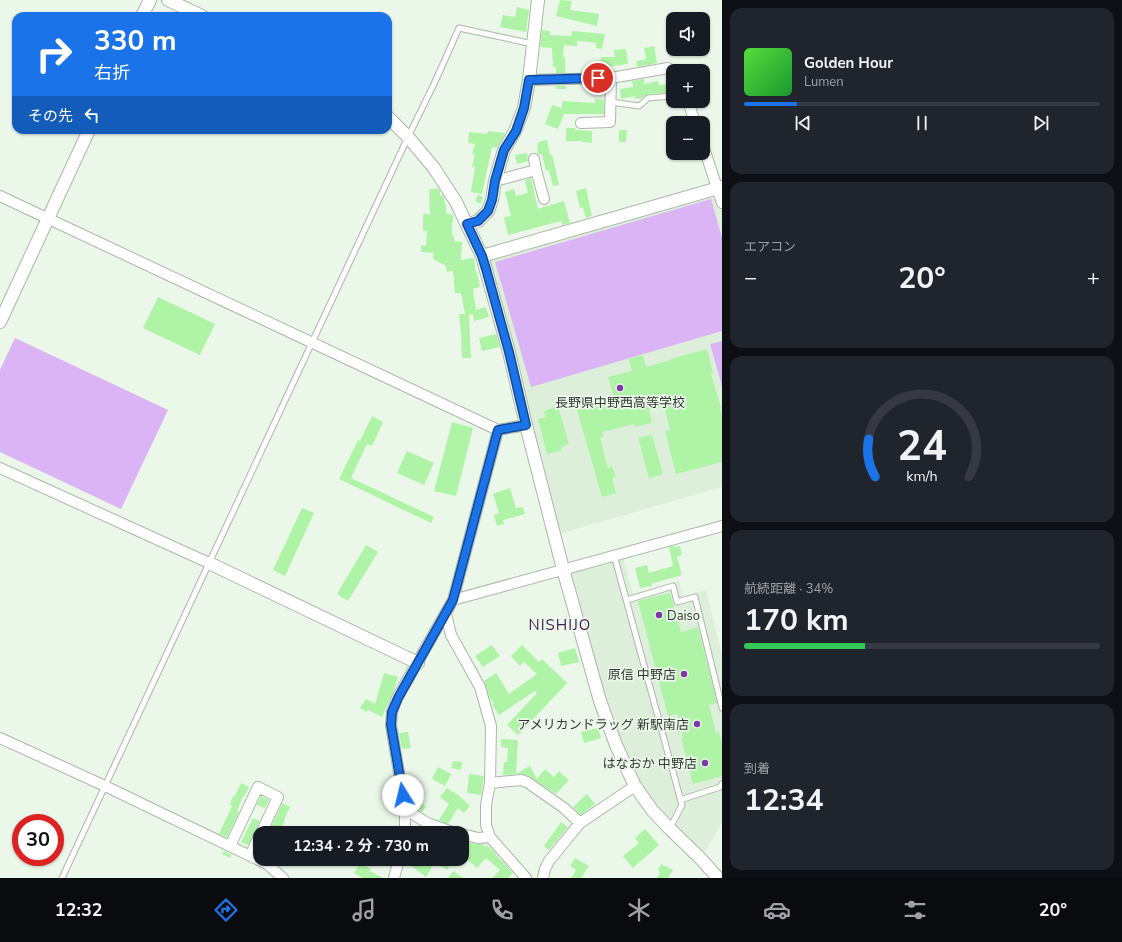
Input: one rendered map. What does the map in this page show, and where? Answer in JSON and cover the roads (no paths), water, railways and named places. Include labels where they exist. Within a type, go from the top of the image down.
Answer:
[{"type":"street","points":[[144,12],[150,0]]},
{"type":"street","points":[[168,0],[194,12]]},
{"type":"street","points":[[467,224],[478,221],[488,211],[504,150],[516,131],[524,108],[529,80],[538,0]]},
{"type":"street","points":[[529,80],[611,78],[666,68]]},
{"type":"street","points":[[581,122],[610,122],[611,78]]},
{"type":"street","points":[[392,120],[408,136],[434,168],[456,202],[482,256],[509,352],[563,569],[600,701],[616,745],[635,786],[652,810],[718,878]]},
{"type":"street","points":[[0,322],[87,134]]},
{"type":"street","points":[[534,159],[544,199]]},
{"type":"street","points":[[709,160],[720,188],[722,203]]},
{"type":"street","points":[[495,181],[536,170]]},
{"type":"street","points":[[482,256],[720,188]]},
{"type":"street","points":[[0,196],[498,430],[526,425]]},
{"type":"street","points":[[405,826],[405,809],[391,725],[392,712],[398,698],[453,600],[498,430]]},
{"type":"street","points":[[0,468],[209,563],[418,662]]},
{"type":"street","points":[[453,600],[722,526]]},
{"type":"street","points":[[446,614],[451,635],[480,686],[491,726],[490,783],[486,805],[486,825],[490,837],[526,878]]},
{"type":"street","points":[[0,738],[105,786],[268,864],[284,878]]},
{"type":"street","points":[[490,783],[521,780],[527,782],[564,808],[580,823]]},
{"type":"street","points":[[543,878],[549,861],[580,823],[635,786]]},
{"type":"street","points":[[230,846],[258,787],[278,796],[264,826]]},
{"type":"street","points":[[405,809],[427,823],[435,826]]},
{"type":"street","points":[[469,836],[478,838],[490,837]]},
{"type":"street","points":[[250,856],[253,849]]},
{"type":"street","points":[[394,878],[397,866]]},
{"type":"lane","points":[[62,878],[459,28],[533,44]]},
{"type":"lane","points":[[611,102],[639,106],[648,98],[666,97]]},
{"type":"lane","points":[[614,555],[682,805],[670,829]]},
{"type":"lane","points":[[626,600],[673,586],[677,602],[695,597],[722,708]]},
{"type":"lane","points":[[680,800],[720,788],[722,784]]},
{"type":"place","name":"長野県中野西高等学校","points":[[620,388]]},
{"type":"place","name":"Daiso","points":[[659,615]]},
{"type":"place","name":"原信 中野店","points":[[684,674]]},
{"type":"place","name":"アメリカンドラッグ 新駅南店","points":[[697,724]]},
{"type":"place","name":"はなおか 中野店","points":[[705,763]]},
{"type":"district","name":"NISHIJO","points":[[560,625]]}]
